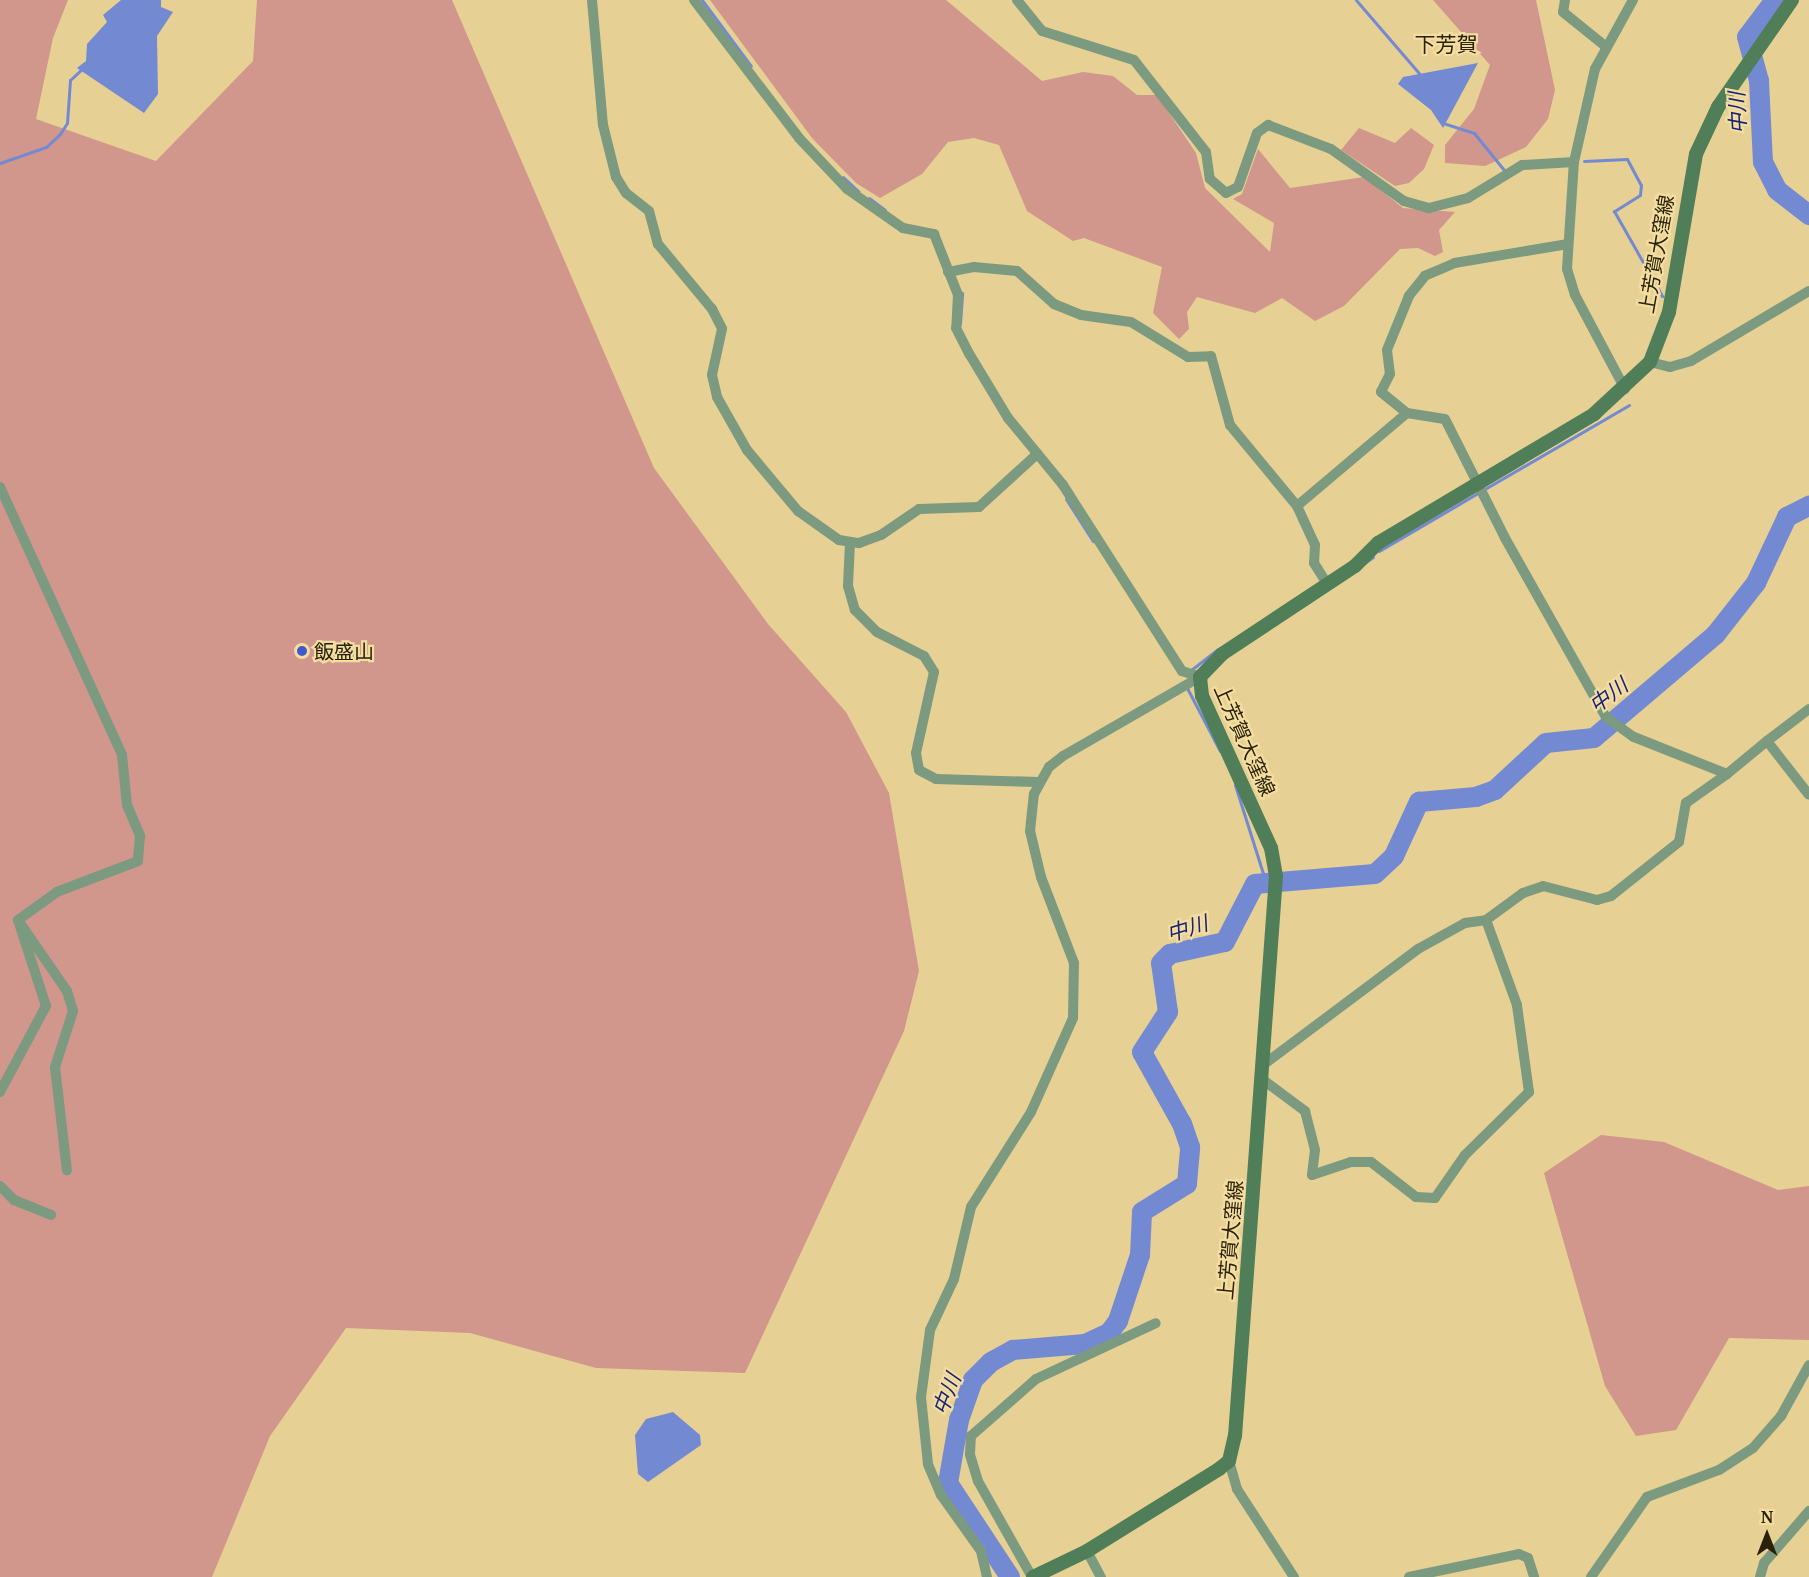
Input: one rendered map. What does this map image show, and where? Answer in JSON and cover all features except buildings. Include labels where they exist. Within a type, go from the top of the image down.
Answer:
[{"type":"main road","name":"上芳賀大窪線","points":[[1229,1461],[1276,876],[1271,848],[1202,696],[1200,677],[1222,654],[1327,584],[1378,543],[1578,425],[1624,389],[1650,362],[1669,312],[1696,154],[1744,69],[1792,0]]},
{"type":"main road","points":[[1033,1577],[1087,1551],[1229,1461]]},
{"type":"street","points":[[592,0],[612,164],[626,193],[649,212],[658,244],[722,329],[712,375],[717,397],[747,450],[798,511],[850,543],[881,535],[920,509],[979,507],[1035,456]]},
{"type":"street","points":[[694,0],[821,162],[894,223],[934,234],[951,271],[959,303],[957,329],[1008,418],[1182,671],[1200,677]]},
{"type":"street","points":[[1017,0],[1042,31],[1134,60],[1206,152],[1210,179],[1226,193],[1238,187],[1257,133],[1268,125],[1331,149],[1404,201],[1429,208],[1462,201],[1522,165],[1574,162]]},
{"type":"street","points":[[1565,0],[1563,12],[1605,46]]},
{"type":"street","points":[[1624,389],[1575,295],[1567,269],[1574,162],[1605,46],[1634,0]]},
{"type":"street","points":[[1568,244],[1455,263],[1425,276],[1409,296],[1387,350],[1390,374],[1382,392],[1407,413],[1445,419],[1478,484],[1610,720],[1726,774]]},
{"type":"street","points":[[951,271],[1017,272],[1054,304],[1081,315],[1131,322],[1188,357],[1210,356],[1230,425],[1296,506],[1315,545],[1314,563],[1327,584]]},
{"type":"street","points":[[1650,362],[1670,367],[1690,362],[1809,291]]},
{"type":"street","points":[[1296,506],[1407,413]]},
{"type":"street","points":[[0,488],[122,754],[127,805],[141,856],[57,892],[18,920]]},
{"type":"street","points":[[850,543],[848,586],[855,610],[877,632],[924,656],[934,672],[916,753],[919,770],[936,779],[1038,782]]},
{"type":"street","points":[[987,1577],[981,1551],[941,1495],[928,1464],[921,1397],[930,1330],[954,1279],[971,1207],[1030,1112],[1073,1018],[1074,963],[1041,877],[1030,831],[1038,782],[1063,756],[1200,677]]},
{"type":"street","points":[[1486,920],[1517,1005],[1529,1092],[1465,1155],[1435,1198],[1416,1197],[1371,1162],[1351,1162],[1312,1175],[1315,1150],[1305,1111],[1288,1093],[1262,1072],[1418,949],[1465,923],[1486,920],[1523,892],[1543,886],[1597,900],[1611,896],[1679,842],[1686,802],[1809,709]]},
{"type":"street","points":[[1767,741],[1809,795]]},
{"type":"street","points":[[0,1092],[46,1006],[18,920]]},
{"type":"street","points":[[18,920],[67,991],[73,1011],[55,1067],[67,1170]]},
{"type":"street","points":[[0,1186],[15,1200],[51,1215]]},
{"type":"street","points":[[1033,1577],[978,1482],[970,1454],[971,1436],[1036,1379],[1156,1323]]},
{"type":"street","points":[[1591,1577],[1647,1497],[1719,1470],[1753,1448],[1781,1416],[1809,1365]]},
{"type":"street","points":[[1229,1461],[1237,1489],[1294,1577]]},
{"type":"street","points":[[1760,1577],[1764,1563],[1809,1511]]},
{"type":"street","points":[[1087,1551],[1101,1577]]},
{"type":"street","points":[[1409,1577],[1519,1554],[1528,1558],[1534,1577]]},
{"type":"shaded area","points":[[0,0],[68,0],[53,38],[36,119],[156,161],[253,61],[257,0],[452,0],[654,468],[768,624],[846,712],[889,793],[919,971],[904,1031],[745,1373],[596,1368],[470,1333],[346,1328],[270,1436],[212,1577],[0,1577]]},
{"type":"shaded area","points":[[710,0],[946,0],[1042,81],[1083,72],[1113,76],[1137,95],[1157,95],[1196,153],[1205,188],[1270,252],[1274,223],[1233,199],[1242,194],[1258,149],[1290,188],[1364,177],[1403,208],[1455,212],[1439,230],[1443,252],[1435,256],[1418,248],[1400,249],[1344,306],[1315,321],[1282,298],[1255,313],[1197,297],[1187,312],[1189,329],[1179,339],[1153,313],[1162,267],[1084,238],[1073,241],[1027,211],[999,145],[974,138],[948,142],[922,174],[880,198],[856,183],[812,138]]},
{"type":"shaded area","points":[[1433,0],[1536,0],[1555,90],[1548,119],[1526,147],[1485,166],[1445,163],[1445,145],[1474,109],[1490,65]]},
{"type":"shaded area","points":[[1359,128],[1395,143],[1411,128],[1434,145],[1424,169],[1409,183],[1395,186],[1341,150]]},
{"type":"shaded area","points":[[1601,1135],[1664,1142],[1778,1190],[1809,1186],[1809,1340],[1729,1338],[1676,1430],[1636,1436],[1605,1386],[1544,1173]]},
{"type":"water","points":[[121,0],[161,0],[161,7],[173,12],[157,36],[158,94],[144,113],[77,68],[86,61],[87,44],[107,22],[103,15]]},
{"type":"water","points":[[1478,63],[1443,128],[1431,110],[1398,84],[1403,77]]},
{"type":"water","points":[[673,1412],[700,1435],[701,1445],[648,1482],[638,1474],[635,1435],[646,1419]]},
{"type":"waterway","points":[[702,0],[751,66]]},
{"type":"waterway","points":[[1356,0],[1423,78]]},
{"type":"waterway","name":"中川","points":[[1775,0],[1747,37],[1759,81],[1763,162],[1777,190],[1809,215]]},
{"type":"waterway","points":[[0,163],[46,147],[60,134],[67,123],[70,80],[82,69]]},
{"type":"waterway","points":[[1443,123],[1474,133],[1504,170]]},
{"type":"waterway","points":[[1584,161],[1627,159],[1641,185],[1640,195],[1614,211],[1662,296]]},
{"type":"waterway","points":[[843,177],[858,191]]},
{"type":"waterway","points":[[869,198],[885,210]]},
{"type":"waterway","points":[[960,324],[962,293]]},
{"type":"waterway","points":[[1483,490],[1629,405]]},
{"type":"waterway","points":[[1379,551],[1476,494]]},
{"type":"waterway","points":[[1066,499],[1093,541]]},
{"type":"waterway","name":"中川","points":[[1010,1577],[948,1483],[959,1420],[973,1380],[991,1362],[1013,1350],[1085,1344],[1109,1333],[1118,1321],[1140,1255],[1142,1212],[1187,1184],[1190,1147],[1182,1124],[1142,1052],[1168,1012],[1161,963],[1170,954],[1225,942],[1255,884],[1375,874],[1394,856],[1419,802],[1476,797],[1495,790],[1546,743],[1594,738],[1716,634],[1756,583],[1787,517],[1809,506]]},
{"type":"waterway","points":[[1304,605],[1373,557]]},
{"type":"waterway","points":[[1191,670],[1217,650]]},
{"type":"waterway","points":[[1187,688],[1220,751]]},
{"type":"waterway","points":[[1235,785],[1266,883]]},
{"type":"place","name":"飯盛山","points":[[302,651]]},
{"type":"district","name":"下芳賀","points":[[1446,44]]}]
